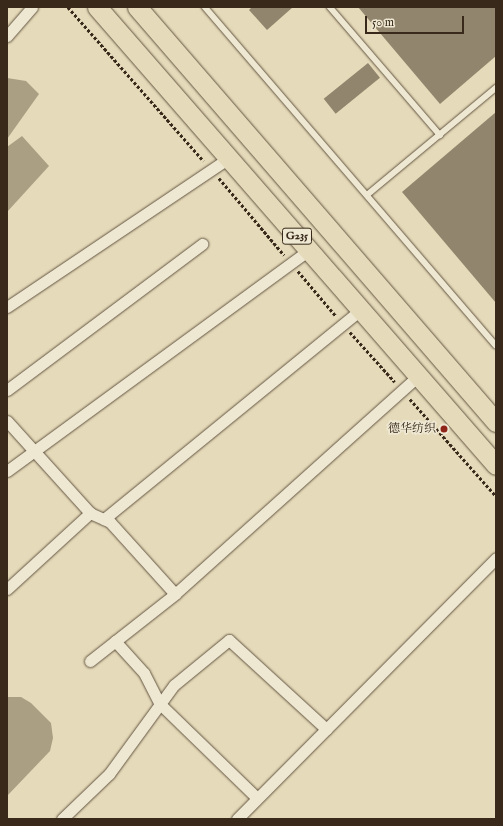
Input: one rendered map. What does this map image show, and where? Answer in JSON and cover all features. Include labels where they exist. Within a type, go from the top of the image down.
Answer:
[{"type":"highway","name":"G235","points":[[97,7],[496,465]]},
{"type":"highway","name":"G235","points":[[137,7],[496,422]]},
{"type":"street","points":[[7,36],[32,7]]},
{"type":"street","points":[[7,307],[228,158]]},
{"type":"street","points":[[7,390],[202,244]]},
{"type":"street","points":[[7,472],[33,449],[292,264],[309,250]]},
{"type":"street","points":[[104,519],[360,310]]},
{"type":"street","points":[[90,661],[175,594],[418,376]]},
{"type":"street","points":[[7,421],[90,513],[104,519],[175,594]]},
{"type":"street","points":[[7,589],[90,513]]},
{"type":"street","points":[[237,819],[496,558]]},
{"type":"street","points":[[62,819],[109,774],[174,685],[229,640],[326,730]]},
{"type":"street","points":[[115,641],[144,672],[160,704],[257,798]]},
{"type":"lane","points":[[205,7],[496,345]]},
{"type":"lane","points":[[330,7],[440,135]]},
{"type":"lane","points":[[367,195],[496,88]]},
{"type":"path","points":[[68,7],[211,169],[343,324],[496,496]]},
{"type":"shaded area","points":[[7,78],[26,81],[39,94],[7,139]]},
{"type":"shaded area","points":[[22,136],[49,166],[7,212],[7,147]]},
{"type":"shaded area","points":[[7,697],[21,697],[31,703],[51,723],[53,738],[50,751],[7,796]]},
{"type":"building","points":[[252,7],[293,7],[267,30],[249,10]]},
{"type":"building","points":[[358,7],[496,7],[496,56],[440,104]]},
{"type":"building","points":[[368,63],[380,78],[336,114],[324,99]]},
{"type":"building","points":[[496,112],[496,303],[402,192]]},
{"type":"place","name":"德华纺织","points":[[444,429]]}]
